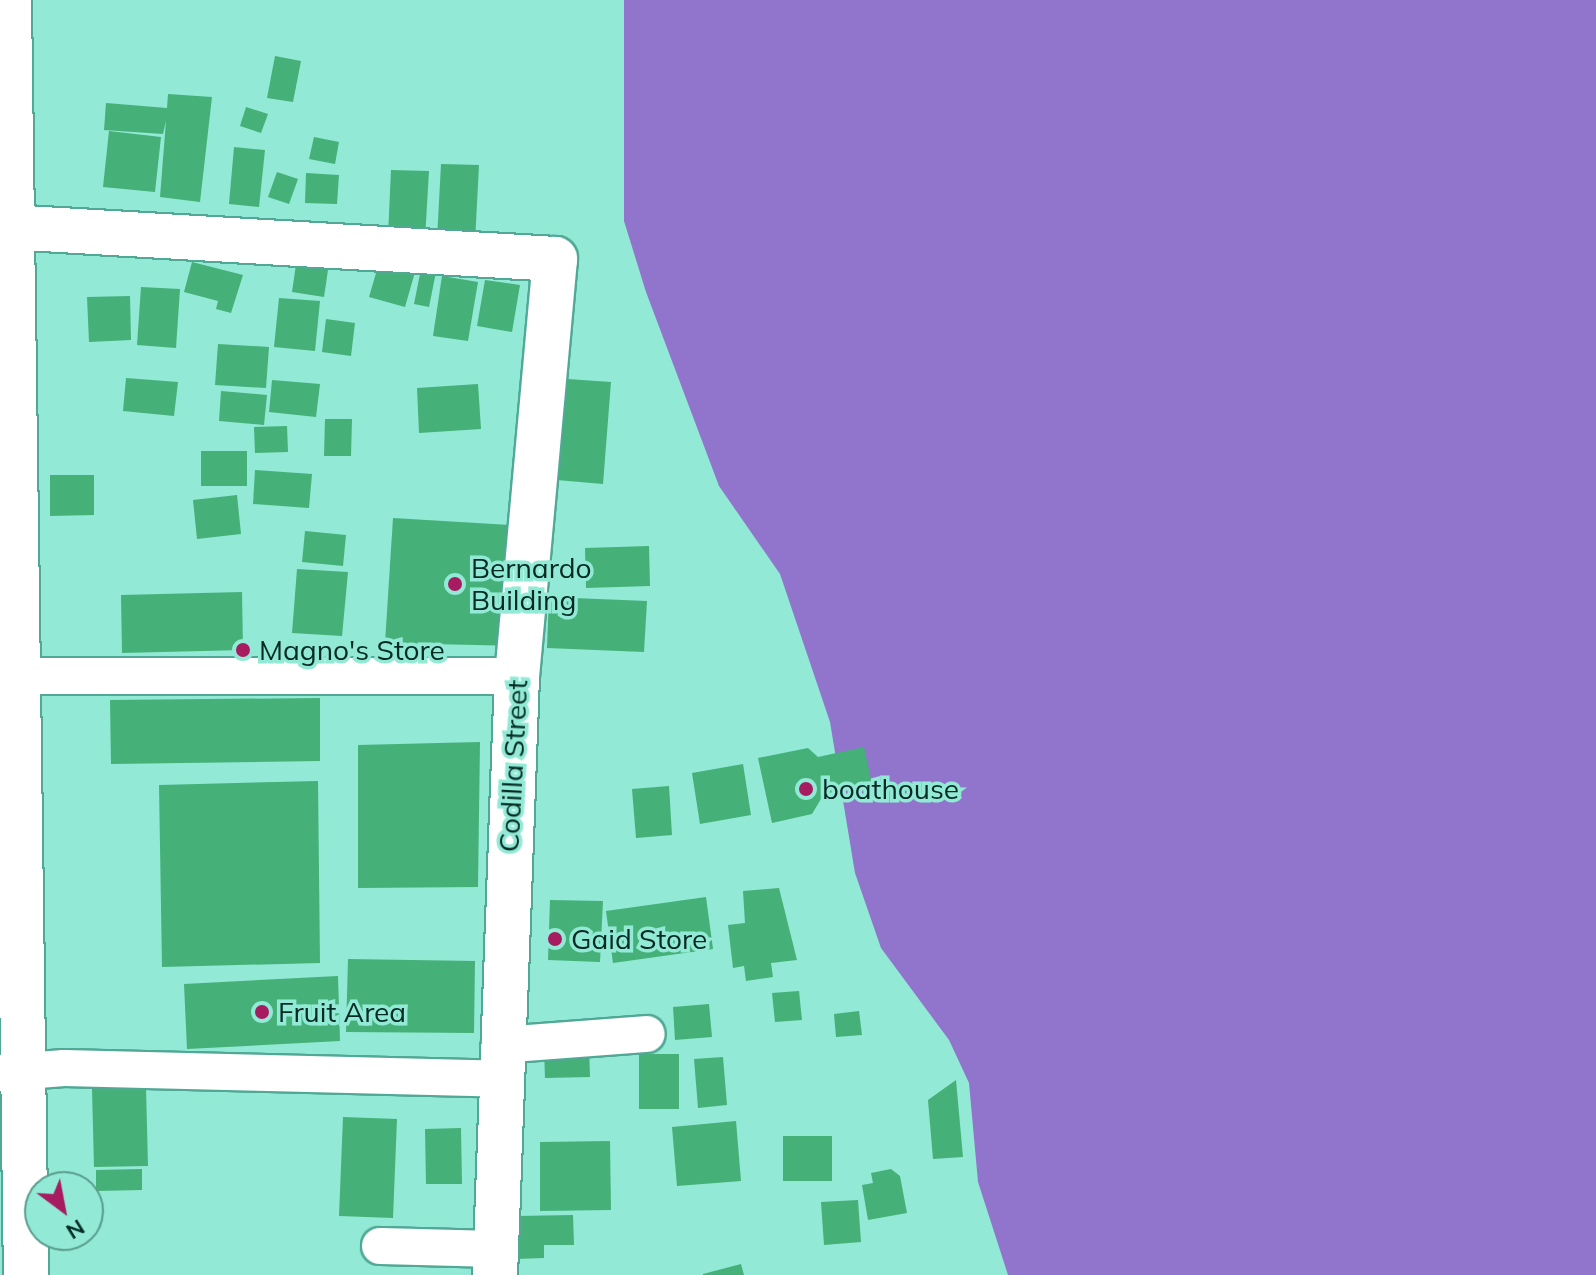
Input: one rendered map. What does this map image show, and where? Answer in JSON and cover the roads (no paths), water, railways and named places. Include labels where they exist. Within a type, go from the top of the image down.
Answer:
[{"type":"main road","points":[[9,0],[5,227],[9,1073],[26,1275]]},
{"type":"main road","name":"Codilla Street","points":[[5,227],[555,259],[517,676],[500,1062],[496,1262]]},
{"type":"street","points":[[6,677],[517,676]]},
{"type":"street","points":[[9,1073],[500,1062],[647,1034]]},
{"type":"street","points":[[380,1246],[496,1262]]},
{"type":"place","name":"Bernardo Building","points":[[455,584]]},
{"type":"place","name":"Magno's Store","points":[[243,650]]},
{"type":"place","name":"boathouse","points":[[806,789]]},
{"type":"place","name":"Gaid Store","points":[[555,939]]},
{"type":"place","name":"Fruit Area","points":[[262,1012]]}]
